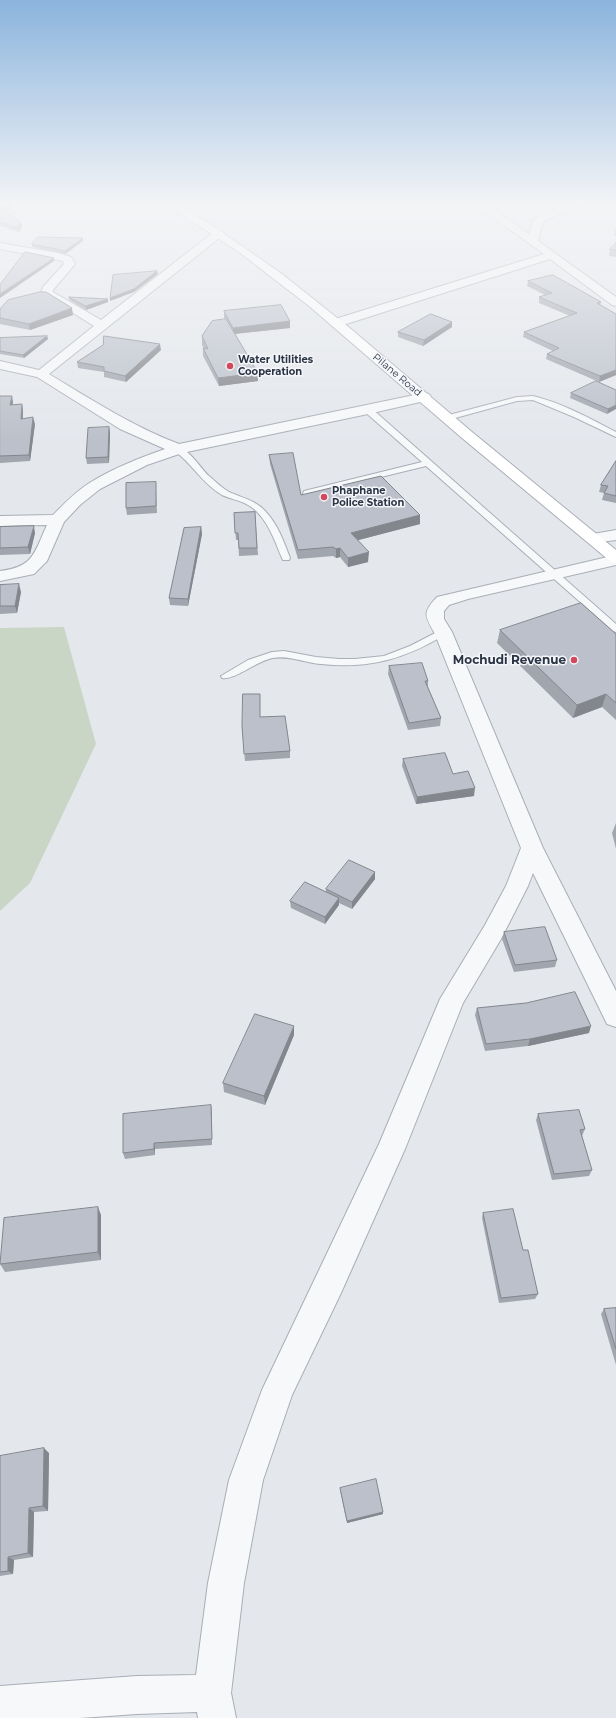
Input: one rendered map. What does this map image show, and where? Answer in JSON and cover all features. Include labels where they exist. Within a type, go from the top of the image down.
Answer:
[{"type":"main road","name":"Pilane Road","points":[[289,283],[448,418],[593,538],[616,559]]},
{"type":"street","points":[[52,283],[47,289],[47,293],[101,325]]},
{"type":"street","points":[[41,374],[155,283]]},
{"type":"street","points":[[336,323],[463,283]]},
{"type":"street","points":[[590,283],[616,303]]},
{"type":"street","points":[[0,365],[41,374],[125,426],[147,437],[178,449]]},
{"type":"street","points":[[0,576],[9,576],[28,570],[39,562],[57,520],[75,502],[95,486],[142,462],[178,449],[424,397]]},
{"type":"street","points":[[0,521],[57,520]]},
{"type":"street","points":[[593,538],[616,535]]},
{"type":"street","points":[[616,559],[443,601],[435,610],[435,619],[443,632],[532,848],[616,1016]]},
{"type":"street","points":[[0,1705],[137,1696],[215,1705],[226,1583],[246,1480],[278,1390],[330,1282],[391,1149],[452,999],[493,932],[517,886],[532,848]]},
{"type":"lane","points":[[448,418],[517,399],[533,398],[571,412],[616,435]]},
{"type":"lane","points":[[368,410],[616,629]]},
{"type":"lane","points":[[178,449],[188,457],[204,476],[224,492],[251,503],[263,513],[277,535],[286,558]]},
{"type":"lane","points":[[307,493],[428,463]]},
{"type":"lane","points":[[226,676],[265,657],[279,654],[320,661],[352,663],[375,662],[405,653],[424,644],[443,632]]},
{"type":"green space","points":[[64,627],[96,744],[30,883],[0,911],[0,628]]},
{"type":"building","points":[[1,283],[16,283],[0,294]]},
{"type":"building","points":[[112,283],[141,283],[134,289],[110,298]]},
{"type":"building","points":[[532,283],[568,283],[601,302],[597,303],[616,314],[616,370],[600,376],[547,354],[559,348],[524,332],[577,313],[539,297],[552,293]]},
{"type":"building","points":[[40,292],[46,292],[72,308],[29,324],[0,318],[0,309],[8,300]]},
{"type":"building","points":[[69,297],[108,299],[86,306]]},
{"type":"building","points":[[281,305],[290,321],[233,328],[224,311]]},
{"type":"building","points":[[431,314],[452,322],[424,340],[398,332]]},
{"type":"building","points":[[226,319],[258,373],[218,378],[203,348],[208,349],[202,336],[212,321]]},
{"type":"building","points":[[47,336],[23,355],[0,351],[0,338]]},
{"type":"building","points":[[104,336],[160,344],[125,376],[104,371],[104,367],[77,362],[103,345]]},
{"type":"building","points":[[596,381],[616,390],[616,405],[608,409],[571,393]]},
{"type":"building","points":[[0,396],[12,396],[10,405],[22,404],[21,419],[33,417],[29,455],[0,456]]},
{"type":"building","points":[[109,427],[108,457],[86,458],[88,428]]},
{"type":"building","points":[[293,453],[301,495],[381,476],[420,515],[351,533],[369,552],[348,558],[340,548],[336,549],[333,547],[298,550],[269,455]]},
{"type":"building","points":[[616,461],[616,496],[604,493],[608,486],[601,485]]},
{"type":"building","points":[[156,482],[156,506],[126,508],[126,483]]},
{"type":"building","points":[[255,512],[257,548],[239,548],[238,533],[235,533],[234,513]]},
{"type":"building","points":[[34,526],[28,547],[0,548],[0,527]]},
{"type":"building","points":[[201,527],[188,599],[169,598],[184,528]]},
{"type":"building","points":[[19,584],[15,606],[0,606],[0,585]]},
{"type":"building","points":[[581,603],[616,634],[616,703],[606,694],[577,705],[500,630]]},
{"type":"building","points":[[422,663],[428,681],[425,681],[441,718],[409,723],[389,666]]},
{"type":"building","points":[[243,694],[260,694],[260,717],[285,716],[290,751],[244,754],[242,726]]},
{"type":"building","points":[[445,753],[453,774],[468,771],[475,788],[417,797],[403,759]]},
{"type":"building","points":[[349,860],[375,872],[352,902],[326,889]]},
{"type":"building","points":[[305,882],[339,898],[325,917],[290,901]]},
{"type":"building","points":[[545,927],[557,960],[515,965],[504,932]]},
{"type":"building","points":[[575,992],[591,1026],[530,1039],[486,1044],[477,1008],[526,1003]]},
{"type":"building","points":[[255,1014],[294,1026],[264,1096],[223,1083]]},
{"type":"building","points":[[211,1105],[212,1139],[154,1143],[154,1149],[123,1153],[123,1114]]},
{"type":"building","points":[[579,1110],[585,1129],[580,1130],[592,1170],[554,1174],[538,1114]]},
{"type":"building","points":[[98,1207],[98,1252],[0,1264],[4,1218]]},
{"type":"building","points":[[513,1209],[523,1250],[528,1250],[538,1294],[501,1298],[483,1213]]},
{"type":"building","points":[[616,1308],[616,1349],[604,1309]]},
{"type":"building","points":[[44,1448],[43,1506],[29,1508],[28,1553],[8,1557],[8,1571],[0,1572],[0,1456]]},
{"type":"building","points":[[376,1479],[383,1512],[347,1521],[340,1488]]},
{"type":"place","name":"Water Utilities Cooperation","points":[[230,366]]},
{"type":"place","name":"Phaphane Police Station","points":[[324,497]]},
{"type":"place","name":"Mochudi Revenue","points":[[574,660]]}]
